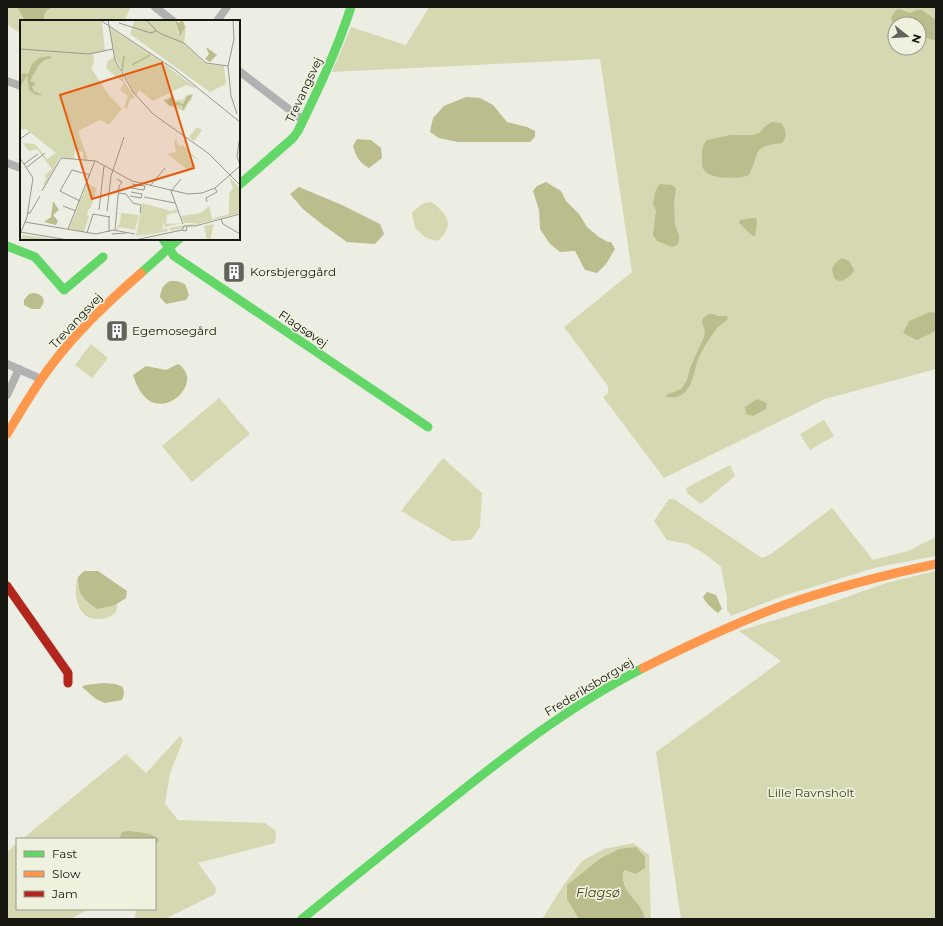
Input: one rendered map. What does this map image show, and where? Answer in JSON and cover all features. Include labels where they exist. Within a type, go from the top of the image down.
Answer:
[{"type":"street","points":[[155,7],[172,20]]},
{"type":"street","points":[[218,20],[227,7]]},
{"type":"street","name":"Trevangsvej","points":[[240,183],[298,131],[325,76],[340,40],[351,7]]},
{"type":"street","points":[[240,72],[303,120]]},
{"type":"street","points":[[7,81],[20,86]]},
{"type":"street","points":[[7,163],[20,168]]},
{"type":"street","name":"Flagsøvej","points":[[164,240],[174,256],[428,427]]},
{"type":"street","name":"Trevangsvej","points":[[7,434],[42,379],[66,347],[92,319],[178,240]]},
{"type":"street","points":[[7,246],[35,257],[64,290],[103,257]]},
{"type":"street","points":[[7,364],[42,379]]},
{"type":"street","points":[[7,395],[19,369]]},
{"type":"street","name":"Frederiksborgvej","points":[[302,919],[496,763],[595,695],[642,669],[712,634],[776,608],[847,585],[904,570],[936,564]]},
{"type":"street","points":[[7,586],[68,673],[68,683]]},
{"type":"green space","points":[[7,7],[17,7],[24,20],[20,20],[20,33],[7,24]]},
{"type":"green space","points":[[54,7],[131,7],[124,20],[44,20],[47,9]]},
{"type":"green space","points":[[429,7],[936,7],[936,369],[825,399],[664,478],[603,397],[608,393],[608,386],[564,327],[632,272],[600,59],[332,72],[351,27],[406,45]]},
{"type":"green space","points":[[432,202],[445,216],[448,225],[438,241],[426,238],[415,228],[412,212],[424,203]]},
{"type":"green space","points":[[91,344],[108,358],[92,378],[75,365]]},
{"type":"green space","points":[[219,398],[250,434],[192,482],[162,446]]},
{"type":"green space","points":[[824,420],[834,436],[810,450],[800,434]]},
{"type":"green space","points":[[443,458],[482,493],[480,527],[471,540],[452,541],[401,511]]},
{"type":"green space","points":[[730,465],[735,476],[701,504],[687,493],[686,488]]},
{"type":"green space","points":[[669,499],[674,499],[762,558],[771,554],[832,508],[873,560],[908,551],[936,537],[936,556],[878,567],[783,596],[731,616],[727,610],[727,598],[721,567],[705,554],[688,544],[667,540],[654,521]]},
{"type":"green space","name":"Lille Ravnsholt","points":[[936,571],[936,919],[681,919],[656,752],[781,661],[739,631],[824,605],[886,583]]},
{"type":"green space","points":[[78,577],[78,586],[115,605],[118,604],[117,610],[113,615],[98,619],[88,617],[84,614],[78,604],[76,593]]},
{"type":"green space","points":[[180,736],[183,740],[170,773],[165,804],[178,820],[265,823],[276,831],[275,843],[198,863],[216,888],[215,894],[165,919],[135,919],[136,910],[156,910],[156,838],[23,838],[126,754],[146,773]]},
{"type":"green space","points":[[633,843],[649,855],[651,919],[645,919],[642,910],[624,887],[623,868],[619,849],[601,858],[579,919],[542,919],[565,883],[582,861],[604,849]]},
{"type":"green space","points":[[16,844],[16,910],[87,910],[70,919],[7,919],[7,852]]},
{"type":"water","points":[[17,7],[54,7],[46,12],[44,20],[24,20]]},
{"type":"water","points":[[899,9],[910,13],[917,10],[922,10],[936,20],[936,41],[927,38],[927,16],[892,16],[895,11]]},
{"type":"water","points":[[466,97],[480,98],[493,105],[507,122],[527,127],[535,131],[535,137],[530,142],[458,142],[439,138],[430,132],[433,118],[444,106]]},
{"type":"water","points":[[772,122],[781,123],[785,130],[785,138],[782,143],[765,146],[758,152],[749,175],[725,178],[712,176],[704,170],[702,165],[702,151],[707,140],[731,135],[753,135],[761,132],[764,127]]},
{"type":"water","points":[[357,139],[371,140],[381,148],[382,158],[369,168],[363,164],[357,156],[353,146]]},
{"type":"water","points":[[546,182],[561,191],[566,201],[579,214],[587,227],[599,237],[611,242],[615,249],[606,264],[597,273],[585,270],[575,251],[560,252],[550,244],[540,229],[539,210],[533,191],[537,186]]},
{"type":"water","points":[[660,184],[672,185],[676,188],[674,203],[675,224],[679,241],[677,245],[672,247],[657,241],[653,235],[656,211],[653,204],[655,192]]},
{"type":"water","points":[[299,187],[342,205],[380,224],[384,234],[375,244],[347,242],[303,209],[290,194]]},
{"type":"water","points":[[756,218],[757,223],[755,236],[753,236],[739,223],[740,220]]},
{"type":"water","points":[[842,258],[849,261],[854,270],[848,278],[838,281],[834,278],[832,269],[836,262]]},
{"type":"water","points":[[170,281],[177,281],[185,284],[189,295],[186,300],[166,304],[160,297],[163,288]]},
{"type":"water","points":[[34,293],[41,296],[44,300],[40,309],[32,309],[24,305],[24,300],[29,294]]},
{"type":"water","points":[[930,312],[936,313],[936,330],[917,340],[903,333],[909,321]]},
{"type":"water","points":[[709,314],[727,316],[728,319],[718,327],[701,353],[688,389],[683,394],[676,397],[667,397],[666,395],[681,389],[687,380],[690,368],[704,337],[705,331],[702,322],[703,318]]},
{"type":"water","points":[[178,364],[185,371],[187,379],[185,387],[173,400],[165,403],[156,403],[147,399],[142,394],[133,375],[146,366],[166,370]]},
{"type":"water","points":[[757,399],[767,403],[766,409],[753,416],[746,414],[745,407]]},
{"type":"water","points":[[84,571],[98,571],[127,591],[126,598],[115,605],[97,609],[82,596],[80,592],[78,577]]},
{"type":"water","points":[[707,592],[716,595],[722,609],[718,613],[709,606],[704,599],[703,597]]},
{"type":"water","points":[[104,683],[115,684],[123,687],[124,694],[122,700],[105,703],[96,699],[82,687],[85,685]]},
{"type":"water","points":[[122,832],[140,832],[152,835],[159,840],[156,844],[156,838],[120,838]]},
{"type":"water","name":"Flagsø","points":[[636,847],[645,857],[645,868],[636,874],[624,870],[623,878],[627,890],[640,907],[645,919],[579,919],[567,899],[567,885],[601,858],[619,849]]},
{"type":"traffic: fast","points":[[240,184],[293,138],[298,131],[320,85],[346,23],[351,7]]},
{"type":"traffic: fast","points":[[164,240],[174,256],[428,427]]},
{"type":"traffic: fast","points":[[141,273],[178,240]]},
{"type":"traffic: fast","points":[[7,246],[35,257],[64,290],[103,257]]},
{"type":"traffic: fast","points":[[302,919],[509,754],[561,717],[615,683],[643,668]]},
{"type":"traffic: slow","points":[[7,434],[38,383],[60,354],[93,318],[141,273]]},
{"type":"traffic: slow","points":[[643,668],[712,635],[784,605],[859,582],[936,564]]},
{"type":"traffic: jam","points":[[7,586],[68,673],[68,683]]},
{"type":"place","name":"Korsbjerggård","points":[[234,272]]},
{"type":"place","name":"Egemosegård","points":[[117,331]]}]
